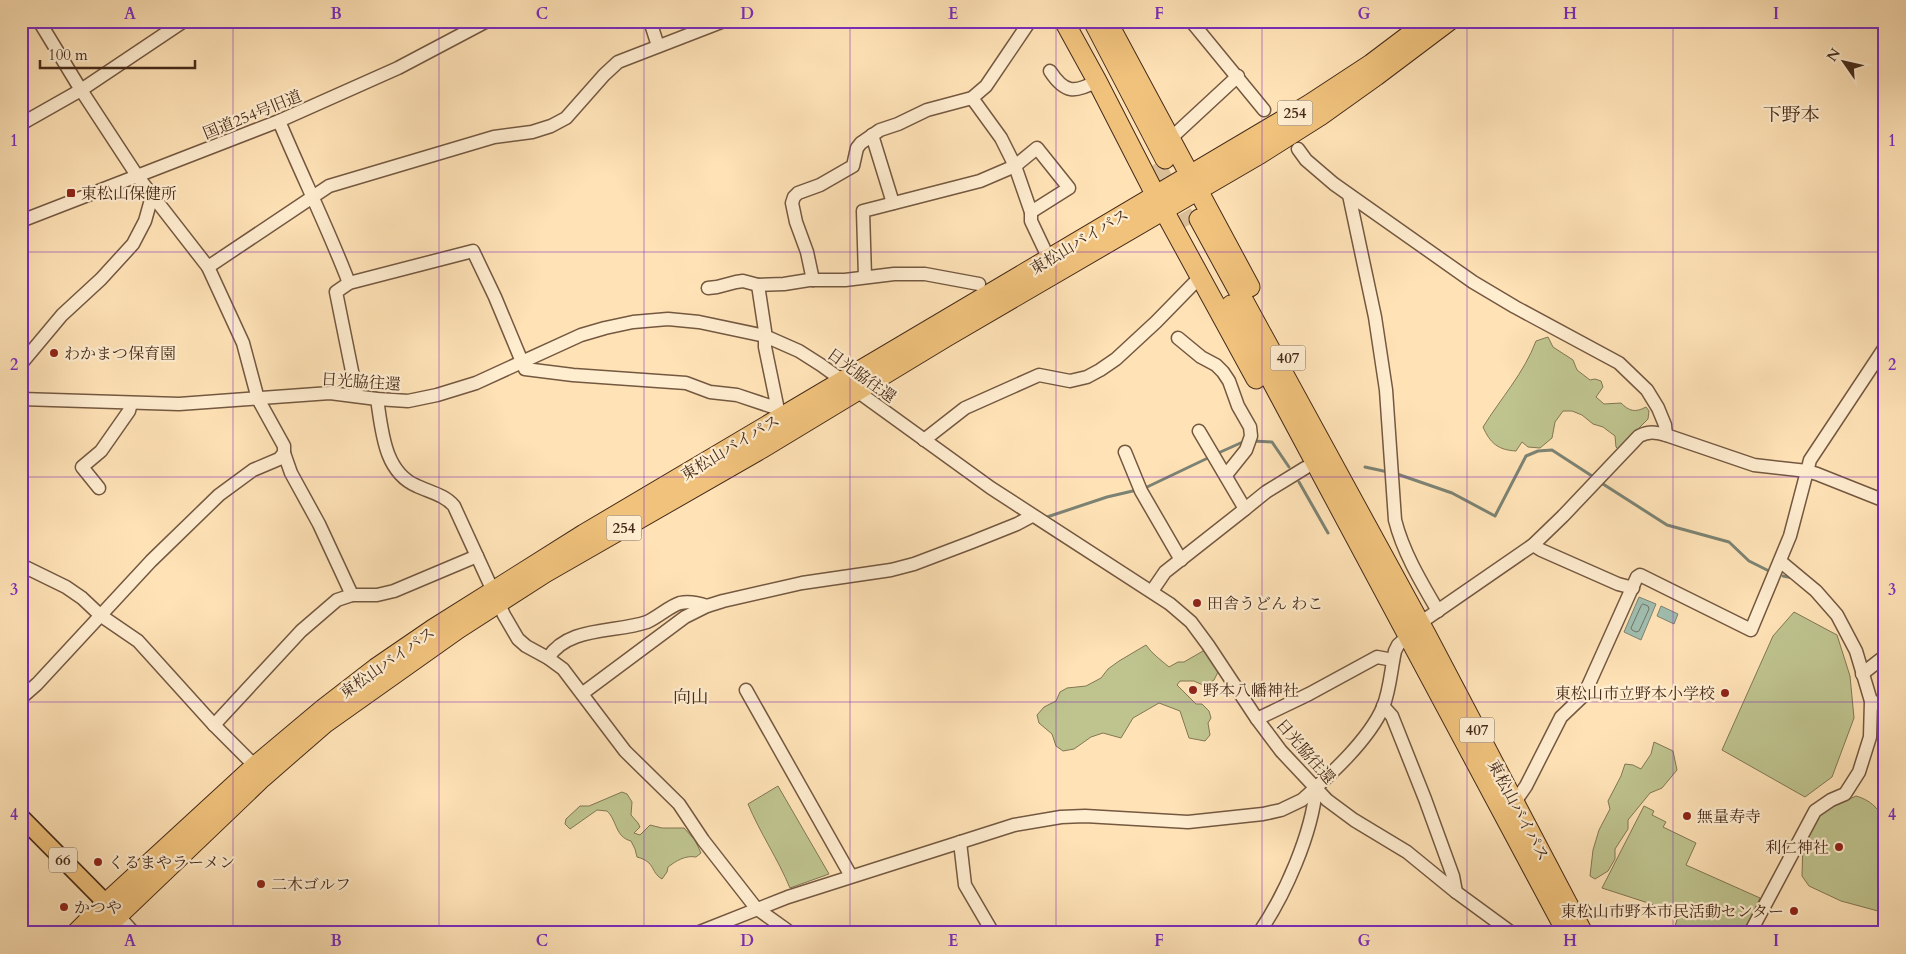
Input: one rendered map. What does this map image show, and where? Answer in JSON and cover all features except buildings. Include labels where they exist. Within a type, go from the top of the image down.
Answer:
[{"type":"highway","points":[[1064,21],[1160,203]]},
{"type":"highway","points":[[1079,21],[1160,161],[1094,21]]},
{"type":"highway","points":[[1107,21],[1193,183]]},
{"type":"highway","name":"東松山バイパス","points":[[76,933],[112,909],[324,724],[458,629],[496,597],[584,534],[850,386],[1193,183],[1371,64],[1428,21]]},
{"type":"highway","name":"東松山バイパス","points":[[1193,183],[1320,116],[1448,21]]},
{"type":"highway","name":"407","points":[[1193,183],[1355,481],[1364,503],[1369,529]]},
{"type":"highway","name":"東松山バイパス","points":[[850,386],[1049,259],[1160,203]]},
{"type":"highway","name":"407","points":[[1160,203],[1357,559],[1383,591]]},
{"type":"highway","name":"407","points":[[1369,529],[1194,222],[1383,591]]},
{"type":"highway","name":"東松山バイパス","points":[[1369,529],[1414,630],[1567,933]]},
{"type":"highway","name":"東松山バイパス","points":[[1383,591],[1414,630],[1515,802],[1583,933]]},
{"type":"highway","name":"東松山バイパス","points":[[100,933],[112,909],[255,766],[323,708],[376,668],[496,597]]},
{"type":"main road","name":"66","points":[[21,817],[112,909]]},
{"type":"street","points":[[39,21],[81,90],[138,177],[208,267],[243,343],[258,399],[284,446],[284,453],[291,474],[319,524],[352,594]]},
{"type":"street","points":[[21,124],[81,90],[184,21]]},
{"type":"street","name":"国道254号旧道","points":[[21,221],[279,122],[398,68],[487,21]]},
{"type":"street","points":[[650,21],[658,46]]},
{"type":"street","points":[[208,267],[329,186],[484,140],[532,132],[551,126],[566,118],[618,62],[724,21]]},
{"type":"street","points":[[813,280],[807,252],[796,222],[792,203],[794,197],[798,193],[820,185],[853,166],[857,148],[880,130],[898,124],[927,110],[972,98],[986,86],[1030,21]]},
{"type":"street","points":[[1191,21],[1264,110]]},
{"type":"street","points":[[1050,71],[1055,80],[1071,90],[1078,90],[1097,81]]},
{"type":"street","points":[[1170,139],[1238,76]]},
{"type":"street","points":[[972,98],[1001,138],[1015,166],[1032,212],[1030,221],[1049,259]]},
{"type":"street","points":[[279,122],[349,283]]},
{"type":"street","points":[[872,135],[893,202]]},
{"type":"street","points":[[865,277],[863,211],[980,181],[1015,166],[1037,148],[1069,188],[1032,212]]},
{"type":"street","points":[[1298,149],[1327,178],[1349,195],[1473,282],[1619,363],[1647,390],[1658,408],[1665,425],[1666,435]]},
{"type":"street","points":[[1349,195],[1375,317],[1386,390],[1395,520],[1399,536],[1420,581],[1438,610]]},
{"type":"street","points":[[21,364],[62,315],[101,279],[133,244],[145,221],[152,196]]},
{"type":"street","points":[[357,396],[336,292],[349,283],[473,251],[495,297],[525,369],[573,375],[686,383],[710,392],[737,396],[773,407],[777,405],[766,357],[758,285]]},
{"type":"street","points":[[708,288],[716,288],[736,282],[758,285],[813,280],[846,280],[894,274],[926,274],[979,284]]},
{"type":"street","points":[[924,440],[965,408],[1039,375],[1070,381],[1100,370],[1116,359],[1156,322],[1200,277]]},
{"type":"street","name":"日光脇往還","points":[[21,399],[179,404],[330,393],[408,401],[437,395],[476,383],[522,363],[567,340],[633,322],[668,319],[699,322],[765,336],[799,351],[1032,516],[1176,608],[1191,622],[1257,718],[1292,764],[1316,788],[1354,820],[1407,852],[1456,892],[1512,933]]},
{"type":"street","points":[[1178,338],[1196,354],[1216,365],[1223,372],[1232,388],[1238,406],[1250,427],[1251,436],[1246,450],[1226,475]]},
{"type":"street","points":[[1515,802],[1526,786],[1561,717],[1584,695],[1637,577],[1640,576],[1751,630],[1790,536],[1807,471],[1814,452],[1885,347]]},
{"type":"street","points":[[377,399],[385,446],[394,468],[404,480],[449,501],[459,516],[496,597],[518,639],[563,669],[625,751],[679,804],[703,840],[756,908],[791,933]]},
{"type":"street","points":[[99,488],[82,467],[101,452],[128,411],[131,403]]},
{"type":"street","points":[[1199,431],[1245,509]]},
{"type":"street","points":[[703,932],[756,908],[1014,825],[1061,817],[1111,817],[1144,821],[1188,822],[1263,814],[1295,804],[1316,788],[1339,766],[1378,717],[1383,706],[1398,645],[1438,610],[1533,545],[1639,436],[1651,431],[1754,465],[1807,471],[1885,501]]},
{"type":"street","points":[[1125,452],[1141,490],[1181,560]]},
{"type":"street","points":[[21,698],[37,684],[151,561],[219,495],[253,470],[279,459],[284,453]]},
{"type":"street","points":[[1152,591],[1165,572],[1266,492],[1305,468]]},
{"type":"street","points":[[582,693],[685,617],[707,606],[723,600],[772,589],[864,575],[914,564],[1017,524],[1032,516]]},
{"type":"street","points":[[1533,545],[1610,580],[1633,588]]},
{"type":"street","points":[[214,725],[301,631],[337,600],[352,594],[377,595],[394,591],[477,556]]},
{"type":"street","points":[[1750,933],[1815,812],[1830,800],[1845,794],[1859,772],[1870,737],[1871,701],[1856,651],[1837,615],[1816,591],[1780,562]]},
{"type":"street","points":[[21,565],[66,587],[82,598],[100,615],[138,641],[214,725],[255,766]]},
{"type":"street","points":[[548,658],[557,646],[568,640],[588,633],[642,624],[659,617],[676,604],[698,603],[707,606]]},
{"type":"street","points":[[1862,674],[1885,656]]},
{"type":"street","points":[[1257,718],[1309,694],[1375,658],[1382,657],[1393,660]]},
{"type":"street","points":[[746,690],[851,876]]},
{"type":"street","points":[[1871,701],[1885,706]]},
{"type":"street","points":[[1383,706],[1392,716],[1425,799],[1453,876],[1456,892]]},
{"type":"street","points":[[1259,933],[1278,901],[1291,873],[1314,810],[1316,788]]},
{"type":"street","points":[[960,842],[966,885],[993,933]]},
{"type":"street","points":[[112,909],[134,933]]},
{"type":"green space","points":[[1548,337],[1553,347],[1573,360],[1577,370],[1590,380],[1601,381],[1603,387],[1596,397],[1604,404],[1621,403],[1632,410],[1646,407],[1649,411],[1648,419],[1618,449],[1615,436],[1603,427],[1593,424],[1582,415],[1572,411],[1563,411],[1555,422],[1552,438],[1540,448],[1528,447],[1522,442],[1516,451],[1504,449],[1495,445],[1489,437],[1483,427],[1519,375],[1536,341]]},
{"type":"green space","points":[[1794,612],[1837,635],[1850,676],[1854,718],[1832,777],[1805,797],[1722,750],[1773,636]]},
{"type":"green space","points":[[1146,645],[1169,667],[1178,662],[1184,662],[1203,651],[1208,652],[1218,672],[1214,680],[1205,686],[1194,681],[1180,681],[1177,685],[1196,704],[1202,704],[1209,711],[1211,718],[1208,723],[1210,735],[1205,741],[1189,738],[1180,711],[1159,703],[1133,718],[1121,738],[1103,733],[1091,737],[1074,749],[1063,751],[1056,746],[1052,734],[1039,723],[1037,715],[1044,707],[1056,701],[1060,692],[1067,688],[1086,686],[1101,678],[1108,669]]},
{"type":"green space","points":[[1654,742],[1673,751],[1677,770],[1662,788],[1650,793],[1628,820],[1628,829],[1615,849],[1615,859],[1608,871],[1595,879],[1590,876],[1593,850],[1599,830],[1610,809],[1608,801],[1625,764],[1641,769],[1651,754]]},
{"type":"green space","points":[[778,786],[829,874],[790,888],[748,804]]},
{"type":"green space","points":[[622,792],[627,794],[632,802],[631,815],[640,827],[634,833],[640,835],[650,825],[662,828],[684,828],[695,840],[701,853],[696,857],[684,858],[668,867],[662,879],[650,864],[637,857],[631,841],[622,836],[607,811],[597,810],[570,829],[565,824],[566,819],[580,806],[589,806]]},
{"type":"green space","points":[[1856,796],[1873,805],[1885,820],[1885,916],[1878,911],[1841,901],[1809,886],[1802,876],[1803,840],[1817,814]]},
{"type":"green space","points":[[1644,806],[1654,811],[1652,815],[1666,822],[1663,827],[1696,843],[1686,865],[1760,898],[1743,933],[1673,933],[1679,913],[1602,888]]},
{"type":"water","points":[[1639,597],[1656,604],[1641,640],[1624,632]]},
{"type":"water","points":[[1661,606],[1678,614],[1674,624],[1657,616]]},
{"type":"waterway","points":[[1216,454],[1245,441]]},
{"type":"waterway","points":[[1253,441],[1272,442],[1289,467]]},
{"type":"waterway","points":[[1397,474],[1452,493],[1495,516],[1526,456],[1538,451],[1552,450],[1592,476]]},
{"type":"waterway","points":[[1145,488],[1210,457]]},
{"type":"waterway","points":[[1365,467],[1388,472]]},
{"type":"waterway","points":[[1299,482],[1328,533]]},
{"type":"waterway","points":[[1603,484],[1667,525],[1729,542],[1749,561],[1769,571]]},
{"type":"waterway","points":[[1047,517],[1107,497],[1137,490]]},
{"type":"waterway","points":[[1783,576],[1793,578]]},
{"type":"tunnel","points":[[1155,164],[1189,225]]},
{"type":"place","name":"東松山保健所","points":[[71,193]]},
{"type":"place","name":"わかまつ保育園","points":[[54,353]]},
{"type":"place","name":"田舎うどん わこ","points":[[1197,603]]},
{"type":"place","name":"野本八幡神社","points":[[1193,690]]},
{"type":"place","name":"東松山市立野本小学校","points":[[1725,693]]},
{"type":"place","name":"無量寿寺","points":[[1687,816]]},
{"type":"place","name":"利仁神社","points":[[1839,847]]},
{"type":"place","name":"くるまやラーメン","points":[[98,862]]},
{"type":"place","name":"二木ゴルフ","points":[[261,884]]},
{"type":"place","name":"かつや","points":[[64,907]]},
{"type":"place","name":"東松山市野本市民活動センター","points":[[1794,911]]},
{"type":"district","name":"下野本","points":[[1791,114]]},
{"type":"district","name":"向山","points":[[691,697]]}]
